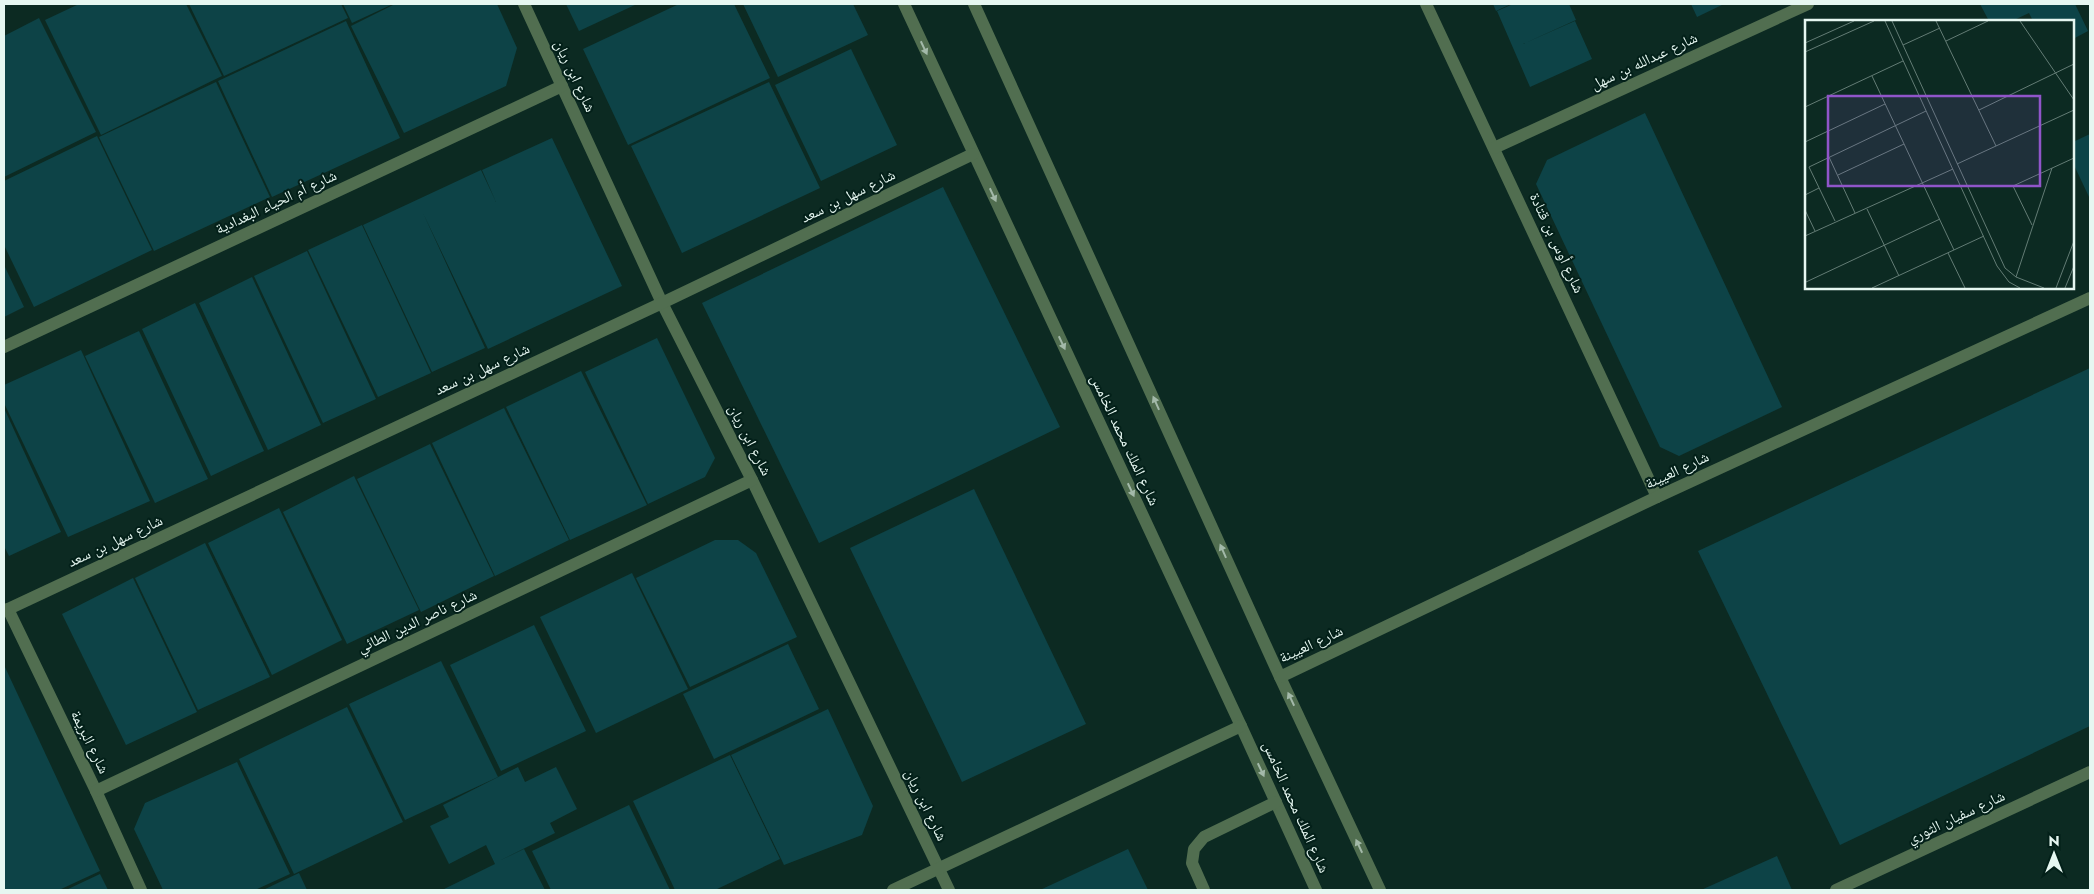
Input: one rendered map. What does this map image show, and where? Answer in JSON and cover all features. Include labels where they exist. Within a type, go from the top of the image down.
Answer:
[{"type":"street","name":"شارع ابن ريان","points":[[524,4],[662,303],[752,480],[949,890]]},
{"type":"street","name":"شارع الملك محمد الخامس","points":[[904,4],[1316,890]]},
{"type":"street","points":[[974,4],[1280,677],[1380,890]]},
{"type":"street","name":"شارع أوس بن قتادة","points":[[1426,4],[1658,497]]},
{"type":"street","name":"شارع عبدالله بن سهل","points":[[1494,148],[1808,4]]},
{"type":"street","name":"شارع أم الحياء البغدادية","points":[[4,347],[562,86]]},
{"type":"street","name":"شارع سهل بن سعد","points":[[6,610],[662,303],[973,154]]},
{"type":"street","name":"شارع العيينة","points":[[1280,677],[1658,497],[2090,298]]},
{"type":"street","name":"شارع ناصر الدين الطائي","points":[[96,791],[752,480]]},
{"type":"street","name":"شارع البريمة","points":[[6,610],[96,791],[141,890]]},
{"type":"street","points":[[893,890],[1241,726]]},
{"type":"street","name":"شارع سفيان الثوري","points":[[1836,890],[2090,772]]},
{"type":"street","points":[[1204,890],[1192,863],[1194,850],[1204,837],[1276,802]]},
{"type":"building","points":[[79,4],[186,4],[222,76],[101,135],[45,20]]},
{"type":"building","points":[[189,4],[341,4],[348,18],[224,76]]},
{"type":"building","points":[[343,4],[393,4],[352,23]]},
{"type":"building","points":[[395,4],[497,4],[517,48],[506,86],[404,133],[351,26]]},
{"type":"building","points":[[566,4],[637,4],[579,31]]},
{"type":"building","points":[[679,4],[734,4],[770,78],[628,145],[583,49]]},
{"type":"building","points":[[743,4],[853,4],[868,35],[778,77]]},
{"type":"building","points":[[1493,4],[1511,4],[1496,11]]},
{"type":"building","points":[[1513,4],[1569,4],[1576,20],[1523,44],[1575,21],[1592,59],[1530,87],[1497,11]]},
{"type":"building","points":[[1691,4],[1724,4],[1697,17]]},
{"type":"building","points":[[1980,4],[2075,4],[2088,31],[2074,38],[2074,20],[2032,20],[2029,13],[2014,20],[1988,20]]},
{"type":"building","points":[[39,18],[96,132],[4,177],[4,36]]},
{"type":"building","points":[[346,21],[400,138],[272,197],[218,81]]},
{"type":"building","points":[[851,49],[897,145],[821,181],[775,85]]},
{"type":"building","points":[[216,82],[270,197],[154,251],[99,137]]},
{"type":"building","points":[[769,82],[820,188],[682,253],[631,146]]},
{"type":"building","points":[[1645,113],[1782,407],[1679,456],[1660,447],[1536,184],[1547,160]]},
{"type":"building","points":[[2090,134],[2090,199],[2074,165],[2074,142]]},
{"type":"building","points":[[97,136],[152,250],[34,307],[4,245],[4,181]]},
{"type":"building","points":[[552,138],[622,286],[488,349],[423,213],[485,348],[432,372],[363,225],[481,170],[496,202],[482,170]]},
{"type":"building","points":[[943,187],[1060,427],[819,543],[702,303]]},
{"type":"building","points":[[362,225],[431,373],[378,397],[308,250]]},
{"type":"building","points":[[307,251],[376,399],[323,423],[254,276]]},
{"type":"building","points":[[4,265],[24,307],[4,317]]},
{"type":"building","points":[[252,277],[321,425],[268,450],[199,303]]},
{"type":"building","points":[[195,303],[264,451],[211,476],[142,329]]},
{"type":"building","points":[[139,331],[208,479],[155,503],[85,356]]},
{"type":"building","points":[[657,338],[715,458],[705,477],[648,504],[585,372]]},
{"type":"building","points":[[81,350],[150,501],[68,537],[4,403],[4,385]]},
{"type":"building","points":[[2090,368],[2090,726],[1840,845],[1698,551]]},
{"type":"building","points":[[581,371],[647,505],[570,540],[506,407]]},
{"type":"building","points":[[4,408],[61,532],[9,556],[4,546]]},
{"type":"building","points":[[504,408],[569,540],[495,576],[432,443]]},
{"type":"building","points":[[430,444],[494,576],[421,612],[357,479]]},
{"type":"building","points":[[354,476],[419,610],[347,644],[283,512]]},
{"type":"building","points":[[974,489],[1086,724],[962,782],[850,548]]},
{"type":"building","points":[[279,508],[342,640],[272,675],[208,543]]},
{"type":"building","points":[[715,540],[738,540],[756,553],[797,637],[690,687],[636,578]]},
{"type":"building","points":[[205,543],[270,677],[198,710],[135,578]]},
{"type":"building","points":[[632,573],[688,689],[596,733],[540,617]]},
{"type":"building","points":[[133,578],[197,712],[126,745],[62,614]]},
{"type":"building","points":[[534,625],[586,731],[501,771],[450,665]]},
{"type":"building","points":[[788,644],[819,709],[714,759],[683,694]]},
{"type":"building","points":[[441,661],[498,777],[405,820],[349,704]]},
{"type":"building","points":[[4,665],[100,871],[59,890],[4,890]]},
{"type":"building","points":[[347,707],[403,822],[294,874],[239,759]]},
{"type":"building","points":[[828,709],[873,806],[862,835],[784,865],[731,755]]},
{"type":"building","points":[[730,755],[780,859],[715,890],[675,890],[633,801]]},
{"type":"building","points":[[237,762],[290,874],[255,890],[163,890],[134,829],[145,803]]},
{"type":"building","points":[[518,767],[525,782],[556,767],[577,809],[550,823],[555,833],[499,861],[524,849],[545,890],[442,890],[495,864],[486,845],[449,864],[430,826],[449,817],[443,805]]},
{"type":"building","points":[[629,805],[670,890],[551,890],[532,851]]},
{"type":"building","points":[[1128,849],[1148,890],[1040,890]]},
{"type":"building","points":[[1777,856],[1792,890],[1701,890]]},
{"type":"building","points":[[299,873],[307,890],[263,890]]},
{"type":"building","points":[[100,874],[108,890],[66,890]]}]
